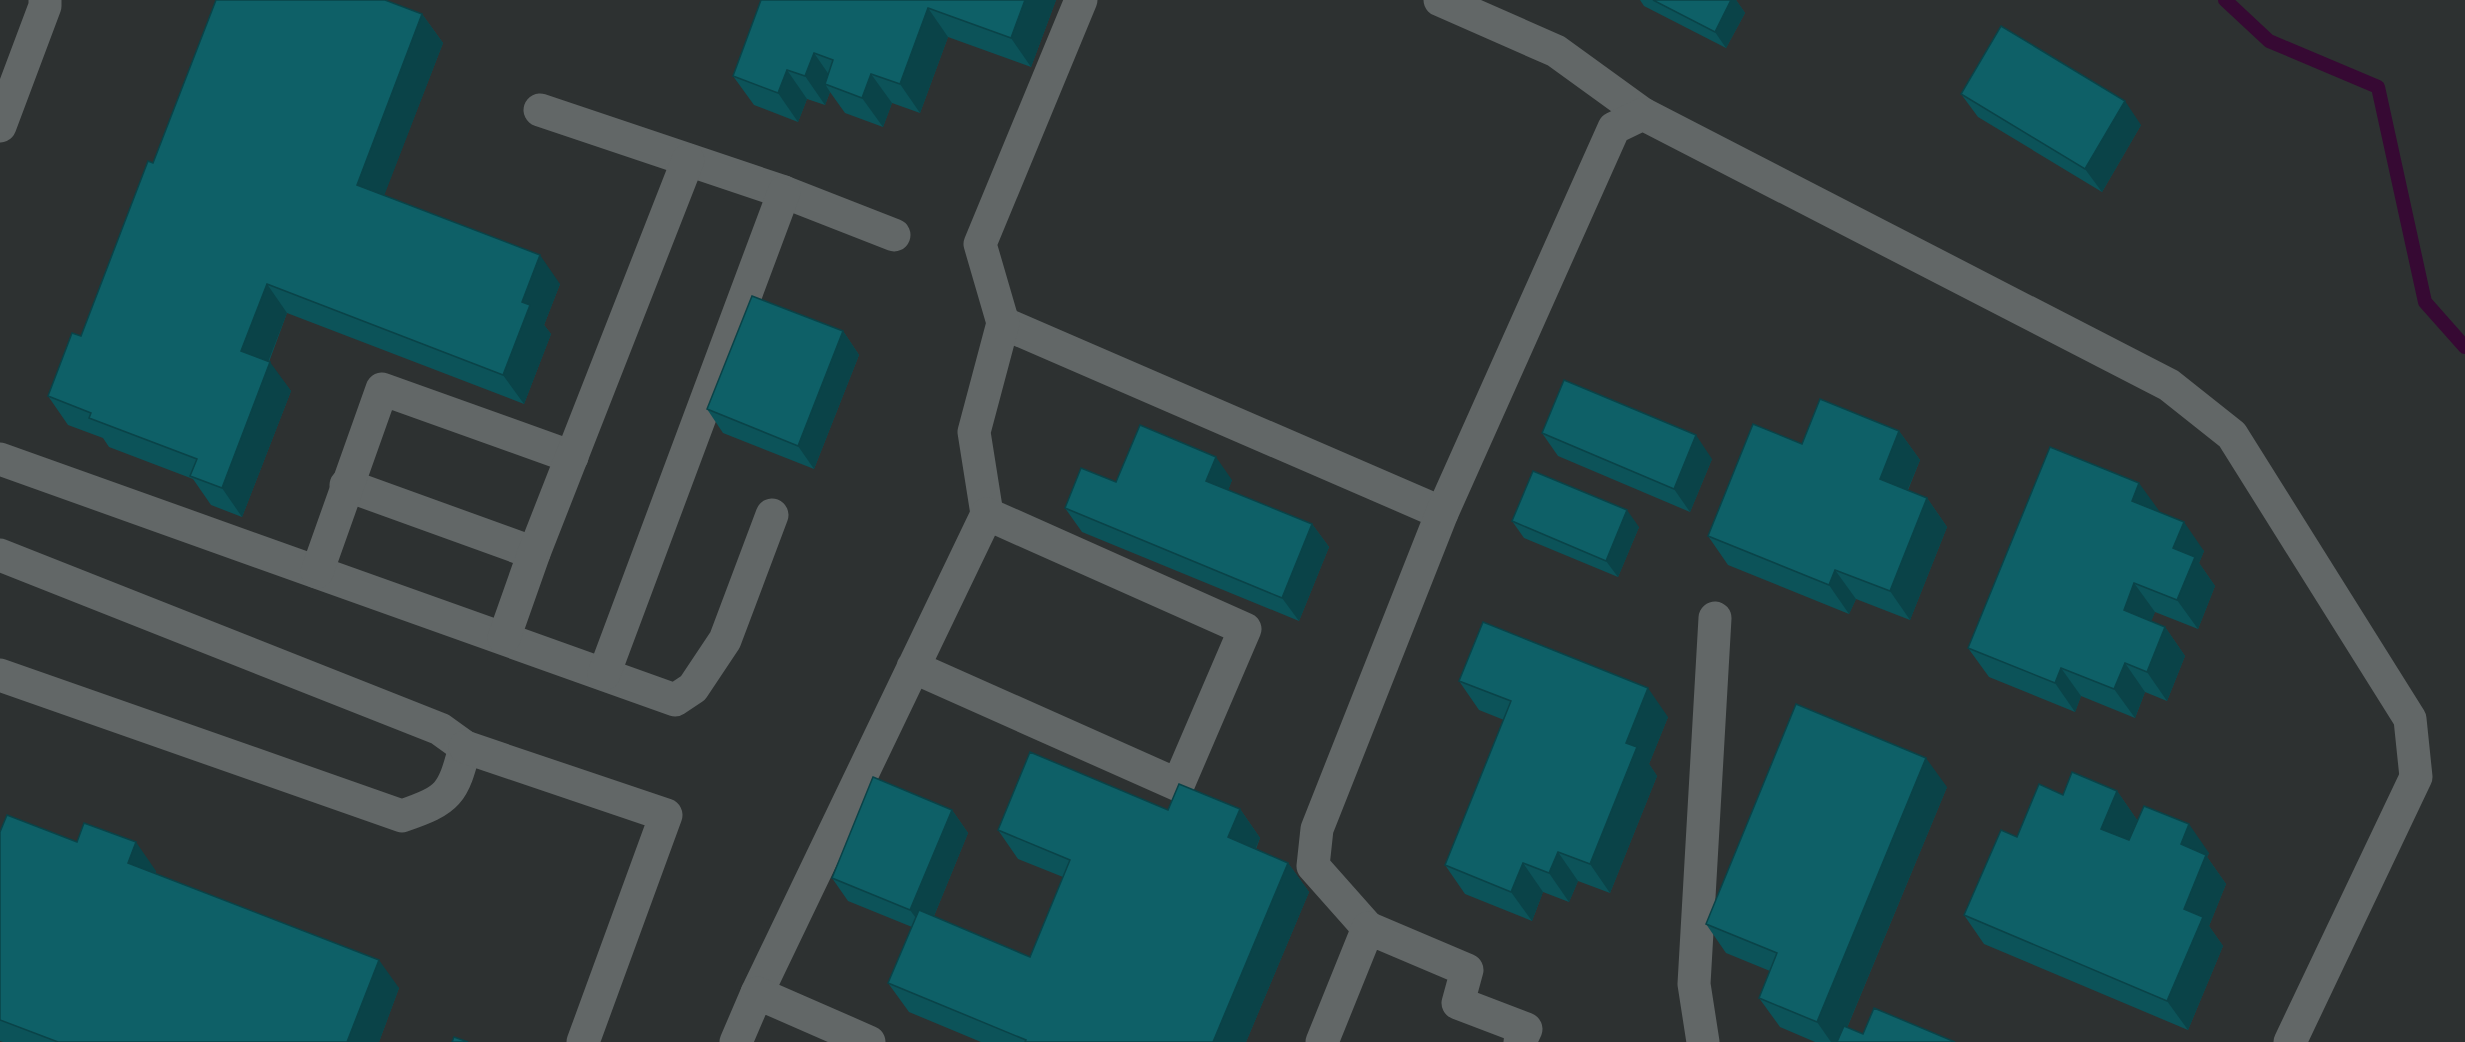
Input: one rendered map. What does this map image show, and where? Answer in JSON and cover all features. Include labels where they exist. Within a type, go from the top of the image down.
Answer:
[{"type":"lane","points":[[0,126],[45,6],[45,0]]},
{"type":"lane","points":[[736,1042],[757,993],[987,514],[974,432],[1003,323],[980,244],[1081,0]]},
{"type":"lane","points":[[1440,0],[1557,51],[1643,114],[2169,385],[2232,435],[2410,719],[2416,777],[2290,1042]]},
{"type":"lane","points":[[540,110],[784,192],[894,235]]},
{"type":"lane","points":[[1520,1042],[1526,1029],[1458,1003],[1467,970],[1368,928],[1313,866],[1317,829],[1442,513],[1614,128],[1643,114]]},
{"type":"lane","points":[[504,638],[534,553],[688,160]]},
{"type":"lane","points":[[604,674],[784,192]]},
{"type":"lane","points":[[1003,323],[1442,513]]},
{"type":"lane","points":[[317,572],[382,389],[572,457]]},
{"type":"lane","points":[[0,459],[675,700],[693,688],[725,640],[772,515]]},
{"type":"lane","points":[[346,486],[534,553]]},
{"type":"lane","points":[[913,667],[1178,785],[1245,629],[987,514]]},
{"type":"lane","points":[[0,555],[452,738],[666,815],[583,1042]]},
{"type":"lane","points":[[1703,1042],[1694,984],[1715,618]]},
{"type":"lane","points":[[0,675],[402,816],[434,805],[456,783],[452,738]]},
{"type":"lane","points":[[1323,1042],[1368,928]]},
{"type":"lane","points":[[757,993],[869,1042]]},
{"type":"building","points":[[216,0],[385,0],[422,14],[357,185],[540,255],[522,302],[530,305],[503,375],[267,284],[241,351],[270,362],[222,488],[190,476],[197,459],[89,418],[91,413],[48,396],[72,333],[81,336],[148,161],[153,163]]},
{"type":"building","points":[[761,0],[1025,0],[1011,38],[928,8],[900,84],[871,74],[862,98],[825,84],[833,60],[814,53],[805,76],[787,70],[778,93],[733,76]]},
{"type":"building","points":[[1653,0],[1731,0],[1715,32]]},
{"type":"building","points":[[2001,26],[2125,101],[2085,169],[1961,94]]},
{"type":"building","points":[[752,296],[843,331],[798,446],[707,409]]},
{"type":"building","points":[[1564,380],[1696,435],[1674,489],[1542,433]]},
{"type":"building","points":[[1820,399],[1899,431],[1880,479],[1927,498],[1890,591],[1835,570],[1829,585],[1708,536],[1753,424],[1802,444]]},
{"type":"building","points":[[1140,425],[1216,457],[1206,481],[1312,524],[1282,598],[1065,508],[1081,468],[1116,482]]},
{"type":"building","points":[[2050,447],[2139,483],[2132,501],[2184,522],[2173,548],[2195,557],[2177,600],[2134,583],[2124,610],[2165,627],[2147,672],[2125,663],[2114,689],[2061,668],[2055,683],[1968,648]]},
{"type":"building","points":[[1533,471],[1627,510],[1606,561],[1512,521]]},
{"type":"building","points":[[1483,622],[1648,688],[1626,743],[1637,747],[1590,864],[1558,852],[1549,873],[1523,863],[1511,892],[1445,865],[1511,701],[1459,681]]},
{"type":"building","points":[[1796,704],[1926,758],[1817,1022],[1759,998],[1777,953],[1706,924]]},
{"type":"building","points":[[1030,752],[1168,810],[1179,784],[1240,809],[1228,837],[1288,863],[1213,1042],[1025,1042],[1026,1040],[888,983],[919,910],[1030,957],[1070,860],[998,830]]},
{"type":"building","points":[[2072,772],[2117,791],[2101,829],[2129,840],[2144,806],[2189,824],[2181,844],[2206,855],[2184,909],[2203,917],[2167,1001],[1964,915],[2001,830],[2017,837],[2039,784],[2063,795]]},
{"type":"building","points":[[873,777],[952,810],[910,910],[832,878]]},
{"type":"building","points":[[7,815],[77,842],[84,823],[136,842],[128,863],[379,960],[347,1042],[58,1042],[0,1020],[0,832]]},
{"type":"building","points":[[1874,1008],[1955,1042],[1837,1042],[1844,1026],[1863,1034]]},
{"type":"building","points":[[454,1037],[468,1042],[452,1042]]},
{"type":"waterway","points":[[2225,0],[2269,41],[2378,87],[2425,302],[2465,347]]}]
